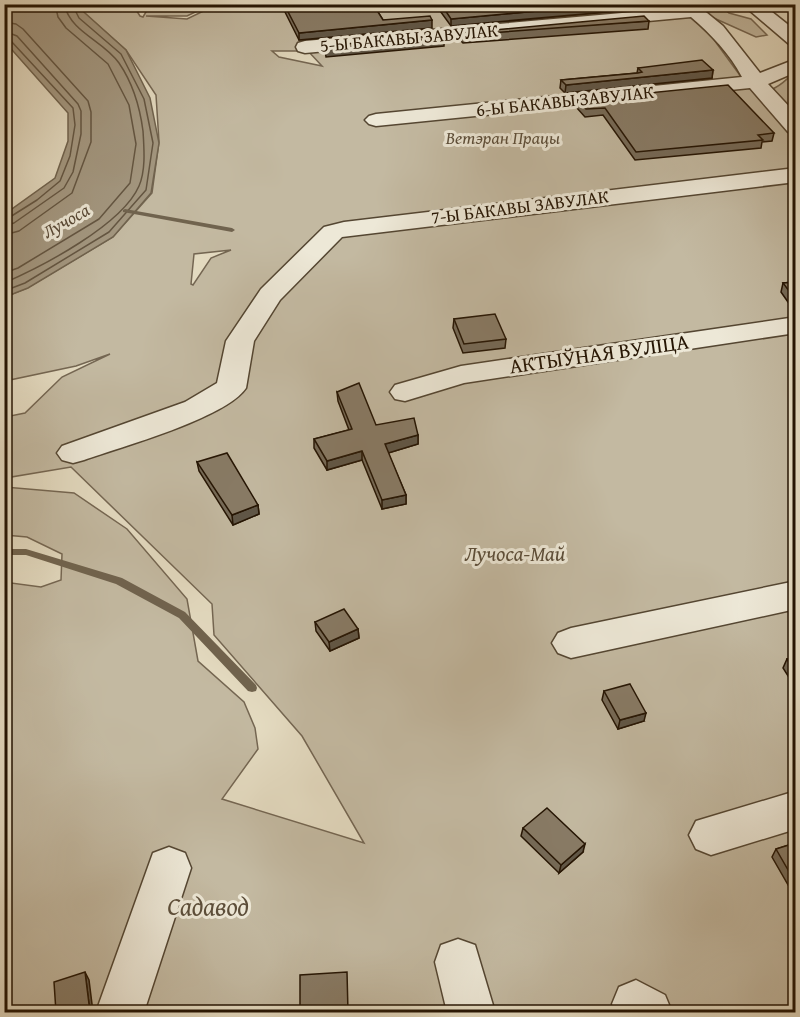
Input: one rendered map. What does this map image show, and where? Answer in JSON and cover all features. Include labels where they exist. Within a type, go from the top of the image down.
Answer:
[{"type":"street","points":[[750,4],[795,40]]},
{"type":"street","points":[[688,8],[717,30],[795,127]]},
{"type":"street","name":"5-Ы БАКАВЫ ЗАВУЛАК","points":[[305,47],[688,8]]},
{"type":"street","name":"6-Ы БАКАВЫ ЗАВУЛАК","points":[[375,120],[750,73],[794,65]]},
{"type":"street","name":"7-Ы БАКАВЫ ЗАВУЛАК","points":[[73,453],[196,409],[231,388],[240,341],[270,296],[327,238],[344,229],[795,175]]},
{"type":"street","name":"АКТЫЎНАЯ ВУЛІЦА","points":[[405,392],[462,375],[795,325]]},
{"type":"street","points":[[571,643],[795,595]]},
{"type":"street","points":[[711,835],[795,810]]},
{"type":"street","points":[[120,1012],[169,868]]},
{"type":"street","points":[[458,962],[471,1012]]},
{"type":"green space","points":[[218,4],[678,5],[704,26],[747,85],[795,137],[795,1012],[5,1012],[4,582],[41,587],[61,580],[62,554],[27,537],[5,535],[5,487],[74,493],[127,529],[187,599],[198,661],[244,702],[255,728],[258,749],[222,799],[364,843],[302,736],[214,635],[212,604],[71,467],[5,478],[5,417],[25,413],[62,377],[110,354],[76,366],[5,381],[5,297],[27,288],[113,237],[152,193],[159,142],[156,95],[126,50],[75,5],[133,5],[143,17],[150,5],[210,5],[187,16],[146,16],[187,19]],"holes":[[[272,51],[308,51],[322,66],[279,57]],[[231,250],[211,258],[193,285],[191,284],[194,254]]]},
{"type":"green space","points":[[690,5],[719,5],[729,13],[751,19],[767,35],[756,37],[696,10]]},
{"type":"green space","points":[[795,72],[795,121],[770,90]]},
{"type":"water","name":"Лучоса","points":[[5,4],[76,5],[126,50],[150,98],[159,143],[151,193],[113,237],[28,288],[5,297],[5,214],[55,178],[68,141],[68,113],[5,42]]},
{"type":"building","points":[[284,4],[373,4],[383,20],[430,16],[432,20],[299,33]]},
{"type":"building","points":[[441,4],[613,4],[451,19]]},
{"type":"building","points":[[644,16],[649,21],[463,35],[461,33]]},
{"type":"building","points":[[442,35],[444,38],[325,50],[324,46]]},
{"type":"building","points":[[702,60],[713,70],[566,85],[561,80],[638,73],[642,72],[638,68]]},
{"type":"building","points":[[728,85],[774,133],[758,135],[763,140],[636,152],[605,108],[586,109],[578,100]]},
{"type":"building","points":[[795,282],[795,299],[783,283]]},
{"type":"building","points":[[495,314],[506,339],[464,344],[454,319]]},
{"type":"building","points":[[359,383],[376,425],[414,418],[418,435],[385,444],[406,495],[382,500],[362,451],[327,461],[314,439],[352,429],[337,392]]},
{"type":"building","points":[[227,453],[258,505],[232,515],[197,462]]},
{"type":"building","points":[[344,609],[358,629],[329,642],[315,622]]},
{"type":"building","points":[[795,657],[795,672],[787,659]]},
{"type":"building","points":[[630,684],[646,713],[620,720],[604,691]]},
{"type":"building","points":[[547,808],[585,844],[561,865],[523,828]]},
{"type":"building","points":[[795,843],[795,882],[776,849]]},
{"type":"building","points":[[85,972],[90,1012],[56,1012],[54,982]]},
{"type":"building","points":[[347,972],[348,1012],[300,1012],[300,975]]},
{"type":"waterway","points":[[125,211],[232,230]]},
{"type":"waterway","points":[[4,552],[26,552],[119,581],[182,615],[252,688]]},
{"type":"railway","points":[[793,4],[796,7]]},
{"type":"park label","name":"Ветэран Працы","points":[[503,138]]},
{"type":"park label","name":"Лучоса-Май","points":[[515,554]]},
{"type":"park label","name":"Садавод","points":[[208,906]]}]
